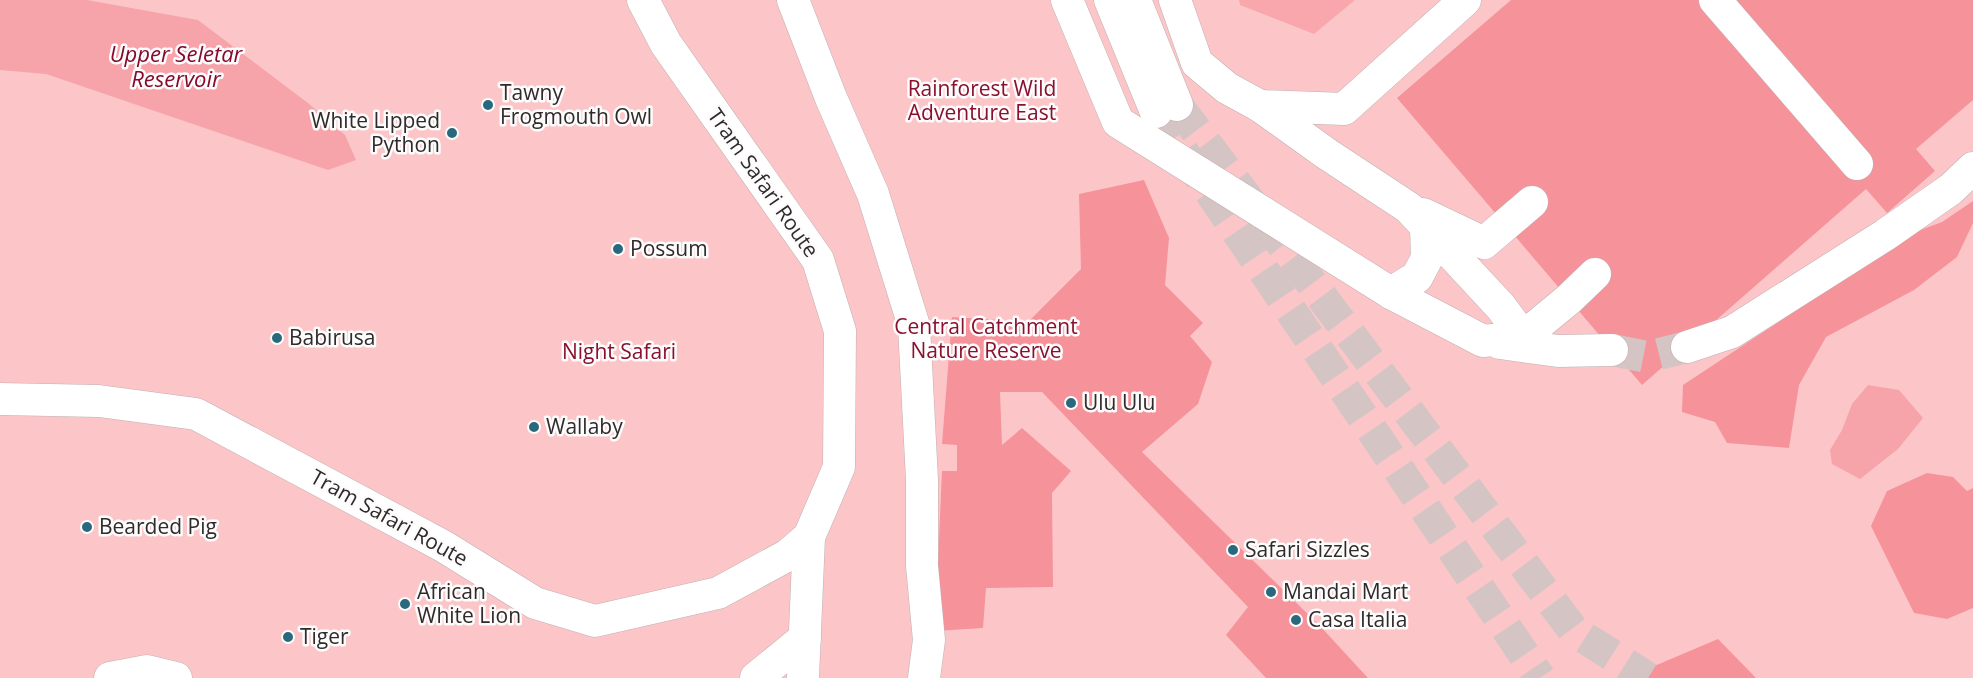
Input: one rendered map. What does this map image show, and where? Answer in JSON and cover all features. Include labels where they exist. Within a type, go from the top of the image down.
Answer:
[{"type":"street","name":"Tram Safari Route","points":[[0,399],[99,401],[196,414],[443,546],[536,603],[596,621],[718,593],[789,555],[809,537],[839,466],[840,331],[818,260],[666,44],[643,0]]},
{"type":"street","points":[[793,0],[831,98],[873,194],[914,326],[922,480],[922,566],[929,640],[924,678]]},
{"type":"street","points":[[1067,0],[1118,122],[1391,293],[1483,341],[1558,351],[1612,351]]},
{"type":"street","points":[[1110,0],[1166,109],[1135,0]]},
{"type":"street","points":[[1175,0],[1197,63],[1227,88],[1260,106],[1418,217],[1501,307],[1523,337]]},
{"type":"street","points":[[1260,106],[1344,109],[1465,0]]},
{"type":"street","points":[[1715,0],[1857,164]]},
{"type":"street","points":[[1687,347],[1732,332],[1885,235],[1951,189],[1973,168]]},
{"type":"street","points":[[1418,217],[1484,243],[1532,202]]},
{"type":"street","points":[[1391,293],[1417,277],[1427,258],[1418,217]]},
{"type":"street","points":[[1483,341],[1523,337],[1595,274]]},
{"type":"street","points":[[803,678],[809,537]]},
{"type":"street","points":[[756,678],[805,638]]},
{"type":"street","points":[[110,678],[147,671],[176,678]]},
{"type":"green space","name":"Central Catchment Nature Reserve","points":[[0,0],[1973,0],[1973,678],[0,678]]},
{"type":"shaded area","points":[[1239,0],[1355,0],[1314,34],[1240,5]]},
{"type":"water","name":"Upper Seletar Reservoir","points":[[0,0],[87,0],[198,20],[308,103],[345,135],[356,160],[328,170],[46,74],[0,70]]},
{"type":"water","points":[[1868,385],[1899,390],[1923,418],[1898,449],[1860,479],[1832,464],[1830,450],[1842,430],[1852,404]]},
{"type":"building","points":[[1511,0],[1973,0],[1973,100],[1916,149],[1935,171],[1887,213],[1866,189],[1642,385],[1397,98]]},
{"type":"building","points":[[1144,180],[1169,238],[1165,285],[1203,323],[1190,336],[1212,362],[1198,404],[1142,452],[1320,626],[1368,678],[1266,678],[1226,635],[1248,607],[1042,392],[1000,392],[1002,445],[1022,428],[1071,471],[1052,493],[1053,587],[986,588],[983,628],[935,631],[942,471],[957,471],[957,445],[942,444],[952,317],[1028,322],[1081,269],[1079,194]]},
{"type":"building","points":[[1973,201],[1973,223],[1957,257],[1914,290],[1826,337],[1799,385],[1789,448],[1727,443],[1715,422],[1682,412],[1683,385],[1915,232],[1942,222]]},
{"type":"building","points":[[1927,473],[1953,477],[1967,491],[1973,488],[1973,608],[1947,619],[1914,613],[1871,526],[1887,491]]},
{"type":"building","points":[[1718,639],[1756,678],[1626,678]]},
{"type":"tunnel","points":[[1177,105],[1574,631],[1648,678]]},
{"type":"tunnel","points":[[1156,112],[1540,678]]},
{"type":"tunnel","points":[[1612,350],[1647,357],[1687,347]]},
{"type":"place","name":"Tawny Frogmouth Owl","points":[[488,105]]},
{"type":"place","name":"White Lipped Python","points":[[452,133]]},
{"type":"place","name":"Possum","points":[[618,249]]},
{"type":"place","name":"Babirusa","points":[[277,338]]},
{"type":"place","name":"Ulu Ulu","points":[[1071,403]]},
{"type":"place","name":"Wallaby","points":[[534,427]]},
{"type":"place","name":"Bearded Pig","points":[[87,527]]},
{"type":"place","name":"Safari Sizzles","points":[[1233,550]]},
{"type":"place","name":"Mandai Mart","points":[[1271,592]]},
{"type":"place","name":"African White Lion","points":[[405,604]]},
{"type":"place","name":"Casa Italia","points":[[1296,620]]},
{"type":"place","name":"Tiger","points":[[288,637]]},
{"type":"park label","name":"Rainforest Wild Adventure East","points":[[982,101]]},
{"type":"park label","name":"Night Safari","points":[[619,352]]}]
